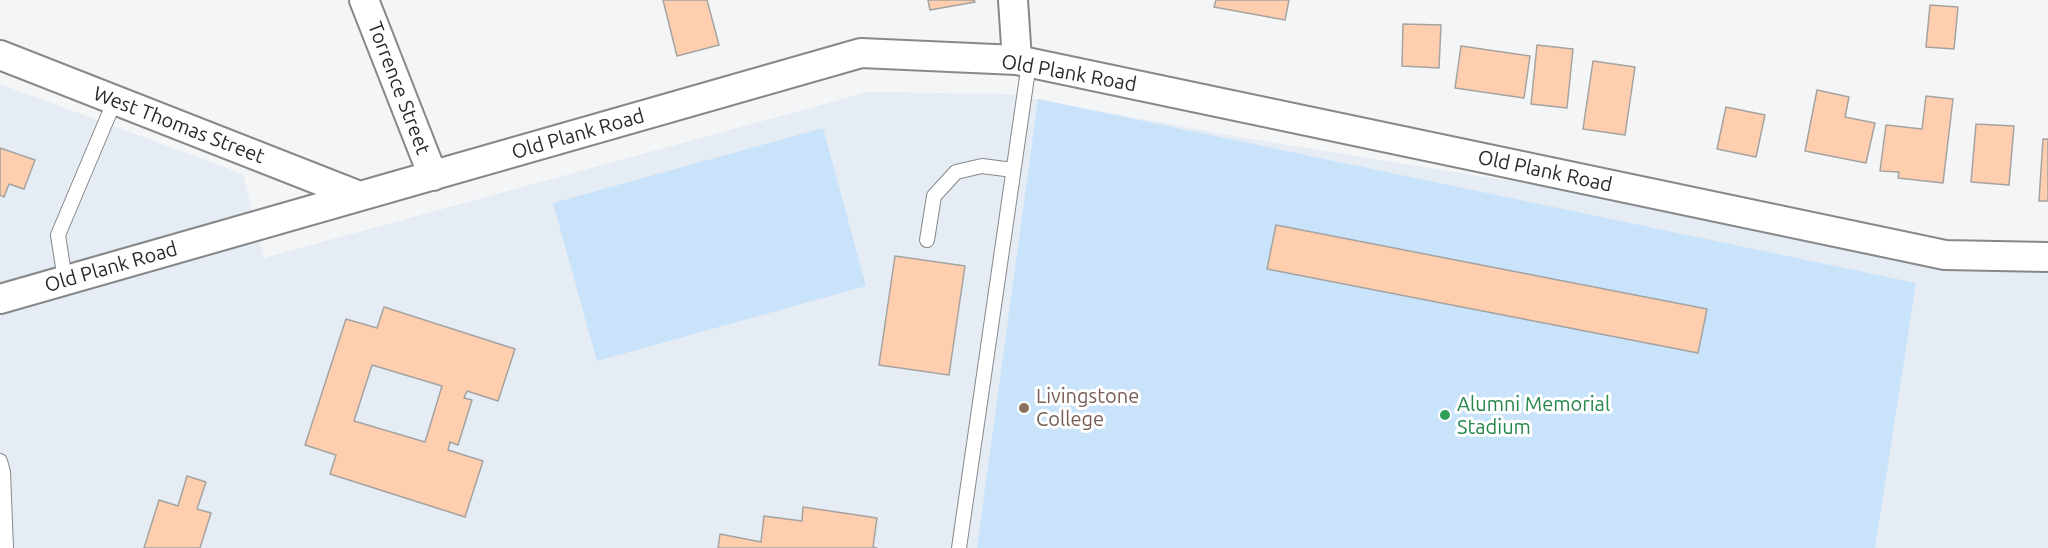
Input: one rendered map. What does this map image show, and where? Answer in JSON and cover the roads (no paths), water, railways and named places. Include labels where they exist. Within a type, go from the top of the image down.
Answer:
[{"type":"street","name":"Torrence Street","points":[[364,0],[433,176]]},
{"type":"street","points":[[1013,0],[1023,62]]},
{"type":"street","name":"Old Plank Road","points":[[0,299],[357,195],[433,176],[861,53],[1023,62],[1945,255],[2048,257]]},
{"type":"street","name":"West Thomas Street","points":[[0,55],[357,195]]},
{"type":"lane","points":[[959,548],[1014,170],[1023,62]]},
{"type":"lane","points":[[65,280],[58,235],[115,100]]},
{"type":"lane","points":[[927,240],[934,196],[956,172],[982,166],[1014,170]]},
{"type":"lane","points":[[0,461],[3,472],[6,548]]},
{"type":"place","name":"Livingstone College","points":[[1024,408]]},
{"type":"place","name":"Alumni Memorial Stadium","points":[[1445,415]]}]
